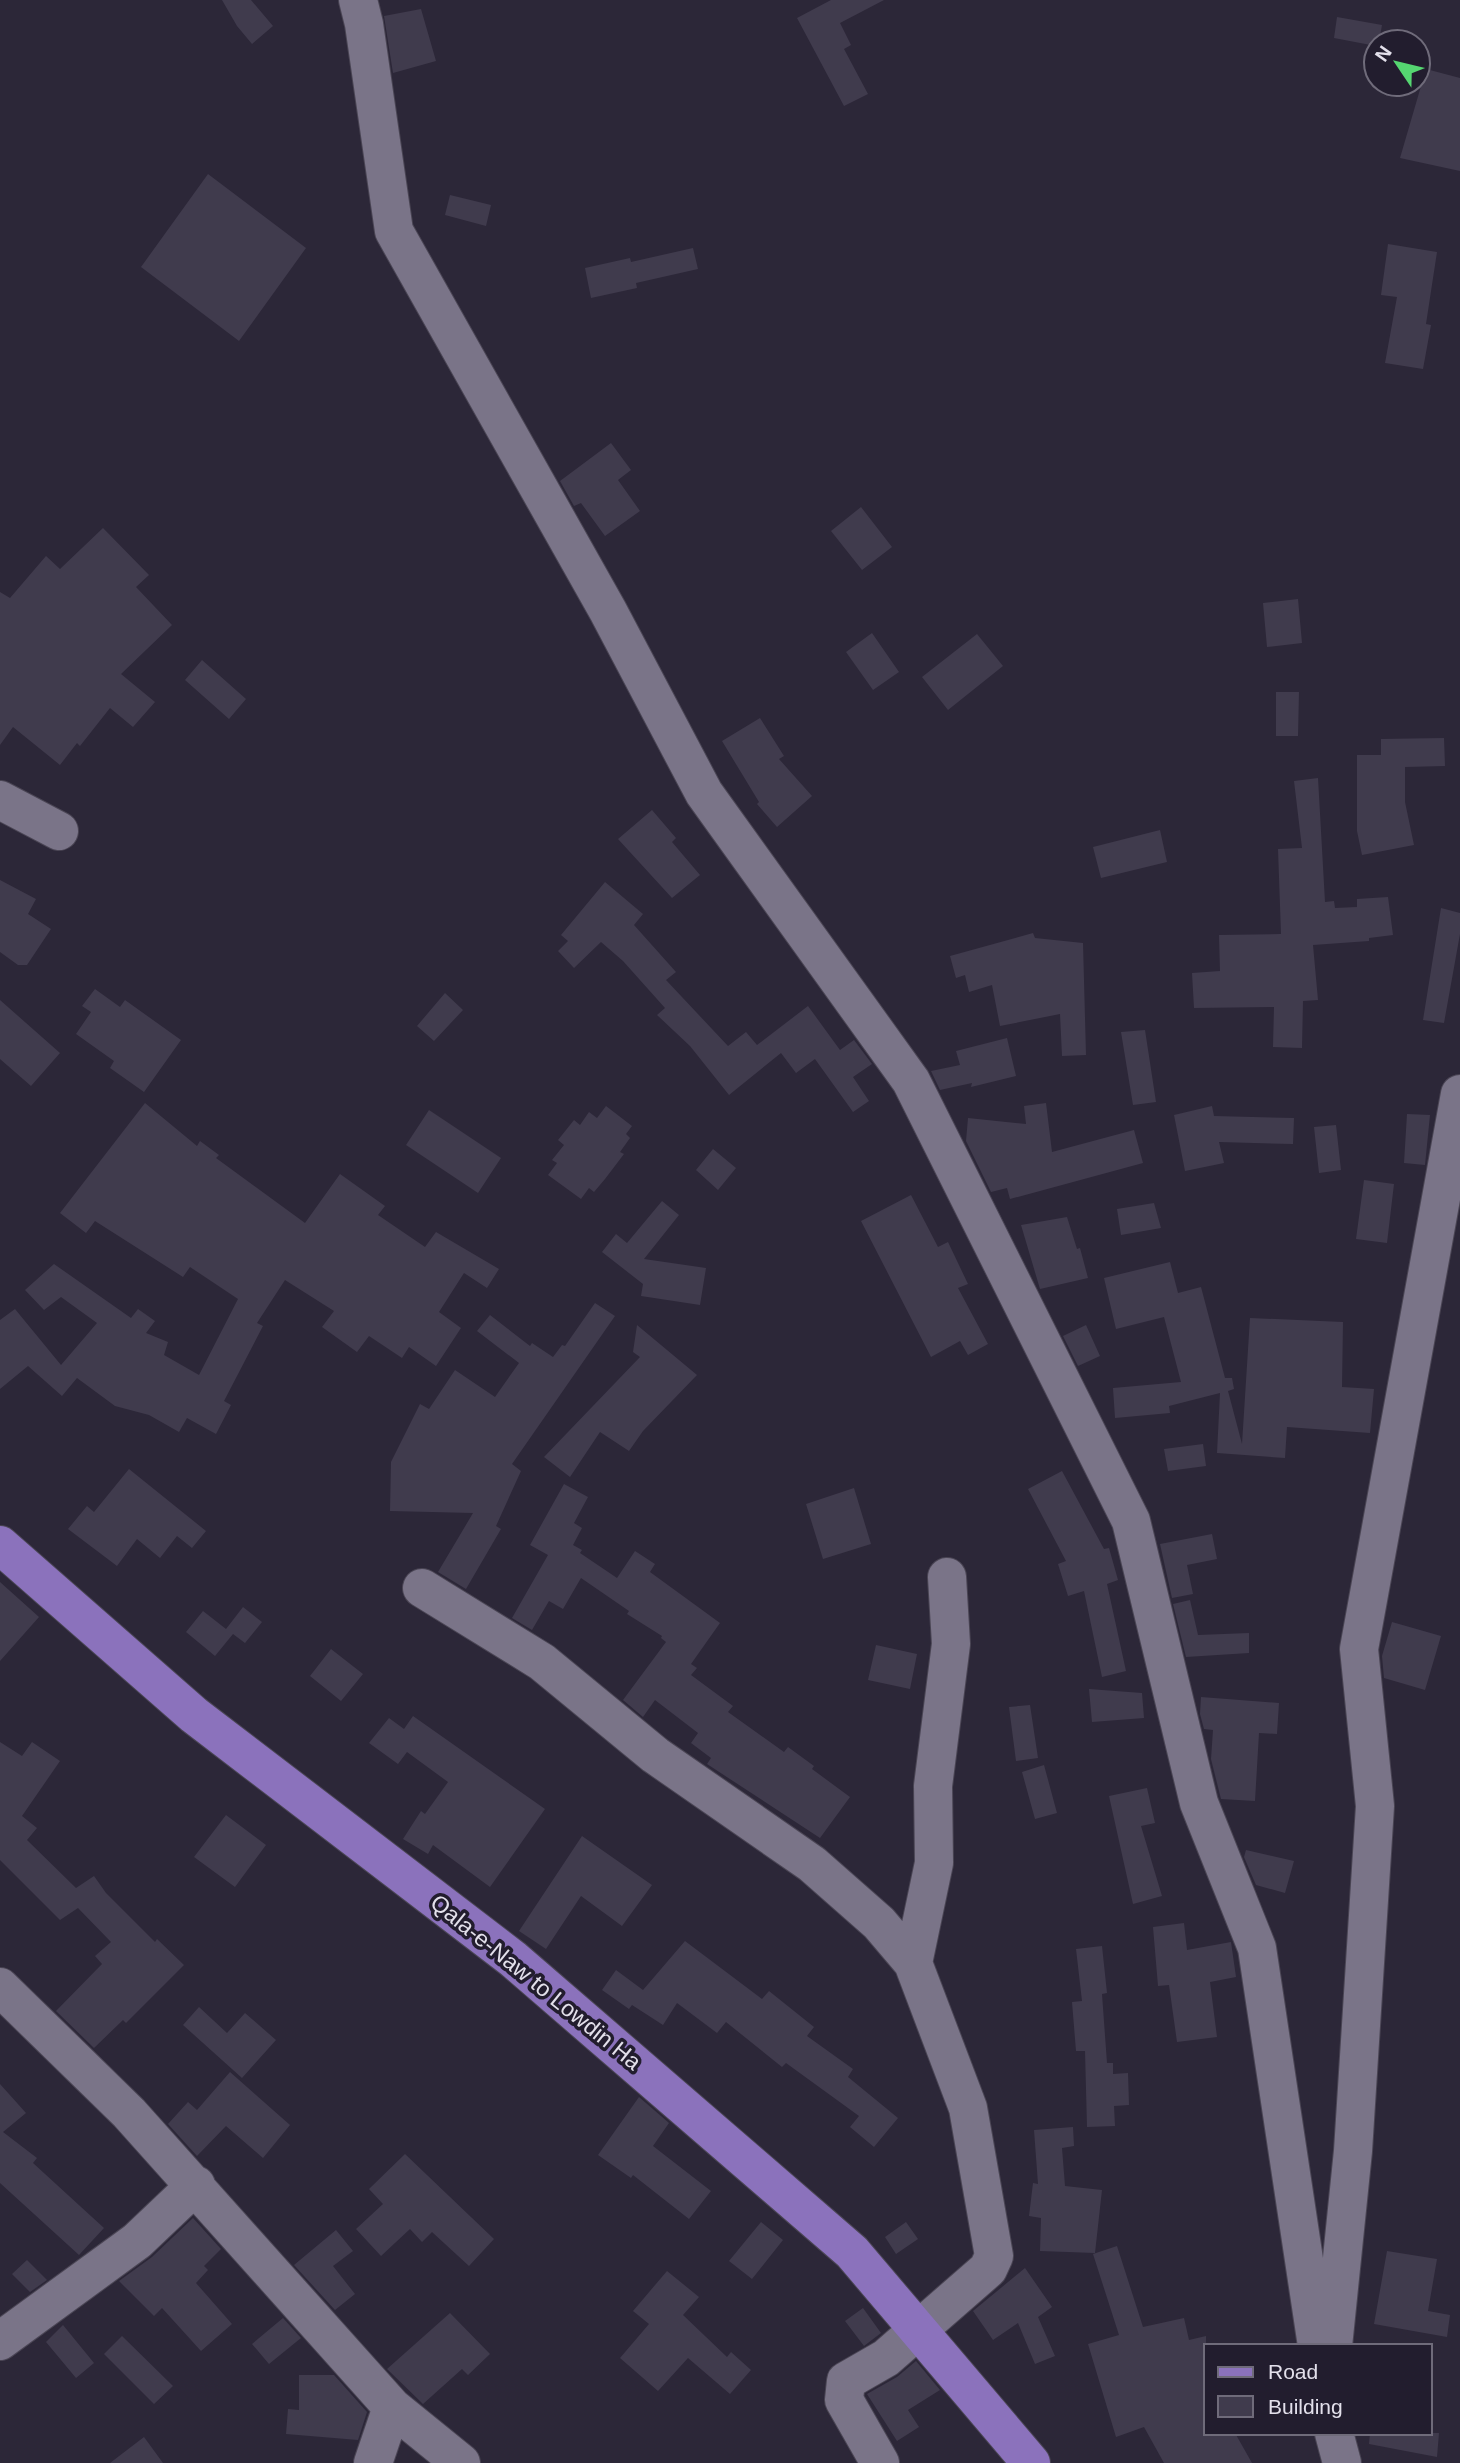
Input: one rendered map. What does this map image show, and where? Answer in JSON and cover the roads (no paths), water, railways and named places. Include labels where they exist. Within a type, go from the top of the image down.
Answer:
[{"type":"main road","name":"Qala-e-Naw to Lowdin Ha","points":[[0,1545],[194,1716],[513,1959],[852,2252],[1031,2463]]},
{"type":"street","points":[[358,0],[364,23],[394,231],[608,611],[704,793],[911,1081],[1130,1521],[1199,1803],[1258,1948],[1317,2344]]},
{"type":"street","points":[[0,800],[59,831]]},
{"type":"street","points":[[1333,2344],[1353,2151],[1375,1806],[1359,1649],[1460,1094]]},
{"type":"street","points":[[913,1963],[934,1863],[933,1786],[951,1644],[947,1577]]},
{"type":"street","points":[[422,1588],[542,1662],[654,1755],[812,1864],[878,1923],[913,1963],[968,2108],[994,2256],[988,2269],[886,2358],[846,2381],[844,2400],[880,2463]]},
{"type":"street","points":[[7,2007],[129,2113],[392,2407],[461,2463]]},
{"type":"street","points":[[0,2341],[136,2241],[196,2185]]},
{"type":"street","points":[[373,2463],[392,2407]]},
{"type":"street","points":[[1335,2435],[1342,2463]]}]
